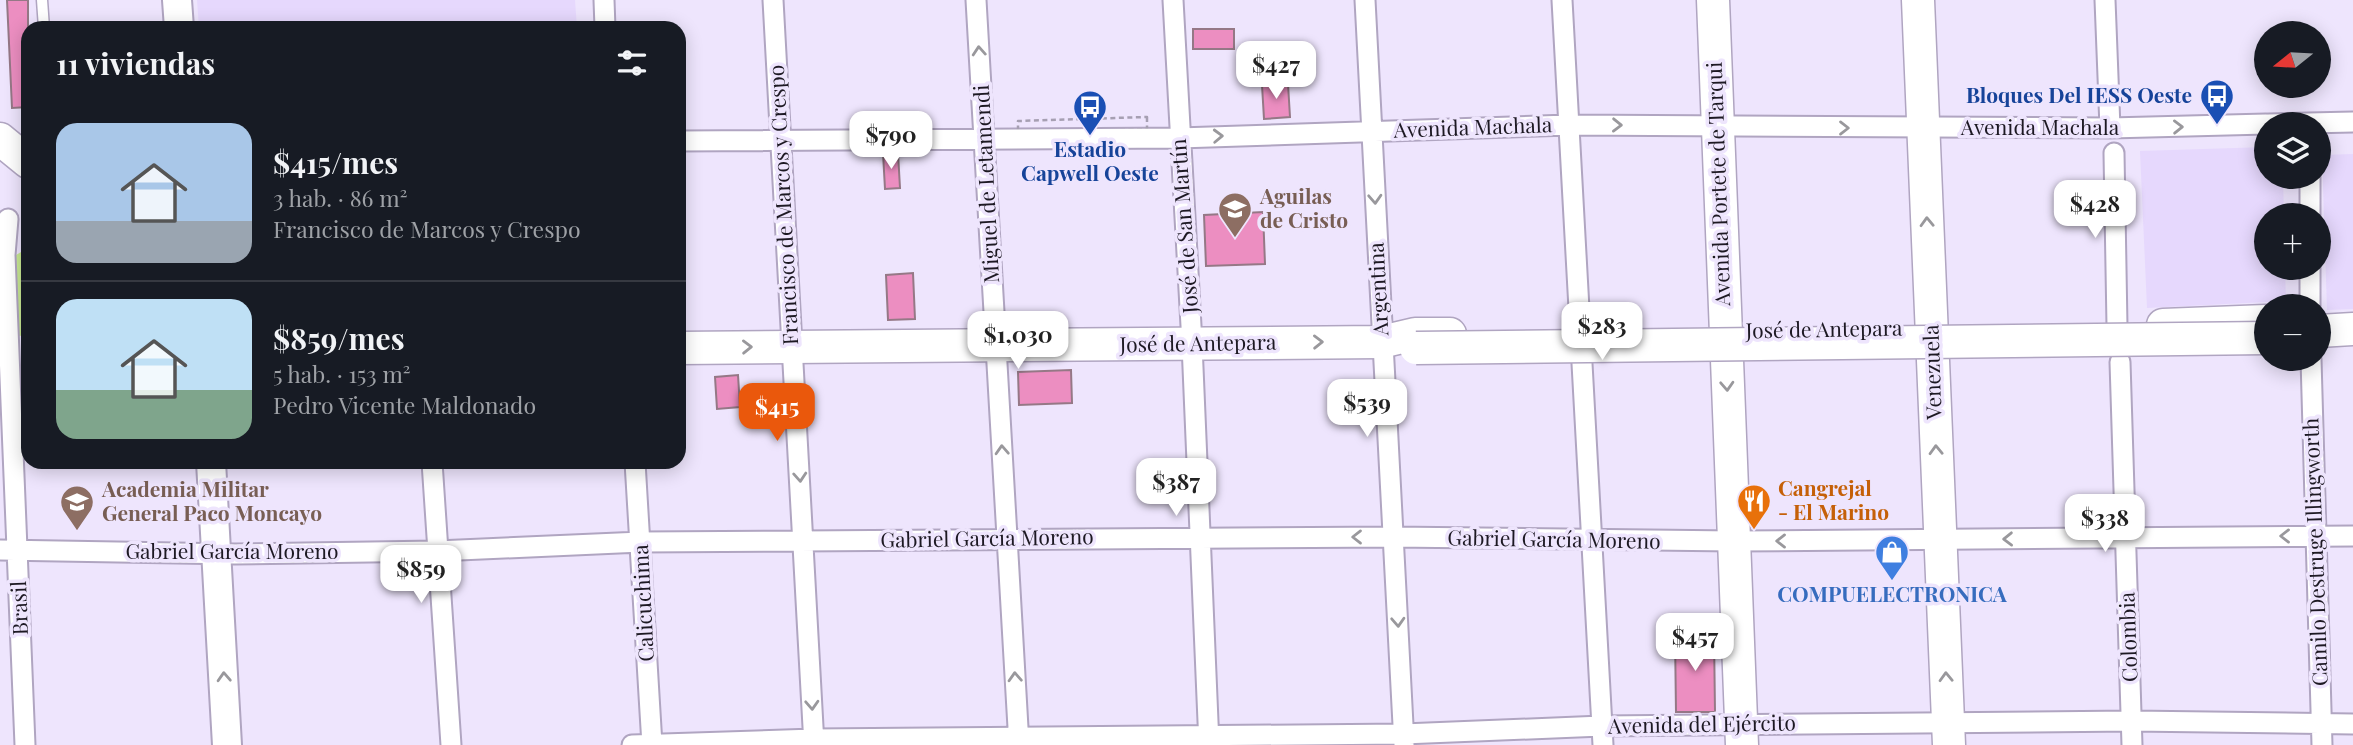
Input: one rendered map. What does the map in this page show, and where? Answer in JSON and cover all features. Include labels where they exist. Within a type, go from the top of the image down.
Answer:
[{"type":"main road","points":[[177,0],[178,21]]},
{"type":"main road","name":"Avenida Portete de Tarqui","points":[[1713,0],[1741,735]]},
{"type":"main road","name":"Venezuela","points":[[1918,0],[1948,734]]},
{"type":"main road","points":[[0,134],[21,133]]},
{"type":"main road","points":[[0,139],[21,156]]},
{"type":"main road","name":"José de Antepara","points":[[1381,342],[1415,334],[1931,329],[2254,321]]},
{"type":"main road","points":[[2331,330],[2353,329]]},
{"type":"main road","name":"José de Antepara","points":[[686,348],[1381,342],[1416,348],[2254,338]]},
{"type":"main road","points":[[212,469],[227,745]]},
{"type":"street","points":[[604,0],[605,21]]},
{"type":"street","name":"Francisco de Marcos y Crespo","points":[[773,0],[782,140],[790,346],[804,542],[814,742]]},
{"type":"street","name":"Miguel de Letamendi","points":[[976,0],[1019,741]]},
{"type":"street","name":"José de San Martín","points":[[1173,0],[1192,344],[1209,740]]},
{"type":"street","name":"Argentina","points":[[1364,0],[1403,739]]},
{"type":"street","points":[[1562,0],[1602,736]]},
{"type":"street","points":[[2105,0],[2110,128]]},
{"type":"street","name":"Avenida Machala","points":[[2331,123],[2353,122]]},
{"type":"street","name":"Avenida Machala","points":[[686,141],[985,137],[1179,138],[1569,125],[2110,128],[2254,124]]},
{"type":"street","points":[[2113,153],[2117,326]]},
{"type":"street","name":"Brasil","points":[[8,219],[5,256],[13,357],[9,549],[26,745]]},
{"type":"street","name":"Colombia","points":[[2120,362],[2132,745]]},
{"type":"street","name":"Camilo Destruge Illingworth","points":[[2311,371],[2322,745]]},
{"type":"street","points":[[432,469],[451,745]]},
{"type":"street","name":"Calicuchima","points":[[636,469],[641,542],[645,745]]},
{"type":"street","name":"Gabriel García Moreno","points":[[9,549],[218,554],[437,551],[641,542],[1393,537],[1734,541],[2353,536]]},
{"type":"street","name":"Avenida del Ejército","points":[[645,745],[1948,734],[2132,721],[2353,724]]},
{"type":"lane","points":[[42,0],[44,21]]},
{"type":"shaded area","points":[[197,0],[575,0],[576,21],[198,21]]},
{"type":"shaded area","points":[[2254,147],[2254,189],[2283,189],[2284,203],[2254,203],[2254,280],[2285,280],[2286,294],[2254,294],[2254,303],[2147,308],[2140,151]]},
{"type":"shaded area","points":[[2353,154],[2353,309],[2331,310],[2331,294],[2326,294],[2326,280],[2331,280],[2331,203],[2324,203],[2323,189],[2331,189],[2331,155]]},
{"type":"green space","points":[[21,252],[21,336],[18,336],[16,255]]},
{"type":"building","points":[[7,0],[28,0],[28,21],[21,21],[21,107],[12,108]]},
{"type":"building","points":[[1193,29],[1234,29],[1234,49],[1193,49]]},
{"type":"building","points":[[1288,84],[1290,117],[1264,119],[1262,85]]},
{"type":"building","points":[[883,153],[898,153],[900,188],[885,189]]},
{"type":"building","name":"Aguilas de Cristo","points":[[1263,212],[1265,264],[1206,266],[1204,215]]},
{"type":"building","points":[[913,273],[915,319],[888,320],[886,275]]},
{"type":"building","points":[[1071,370],[1072,403],[1019,405],[1018,372]]},
{"type":"building","points":[[738,375],[740,407],[717,409],[715,377]]},
{"type":"building","points":[[1675,635],[1714,635],[1715,712],[1676,712]]},
{"type":"place","name":"Bloques Del IESS Oeste","points":[[2217,126]]},
{"type":"place","name":"Estadio Capwell Oeste","points":[[1090,137]]},
{"type":"place","name":"Aguilas de Cristo","points":[[1235,239]]},
{"type":"place","name":"Cangrejal - El Marino","points":[[1754,531]]},
{"type":"place","name":"Academia Militar General Paco Moncayo","points":[[77,532]]},
{"type":"place","name":"COMPUELECTRONICA","points":[[1892,582]]}]
